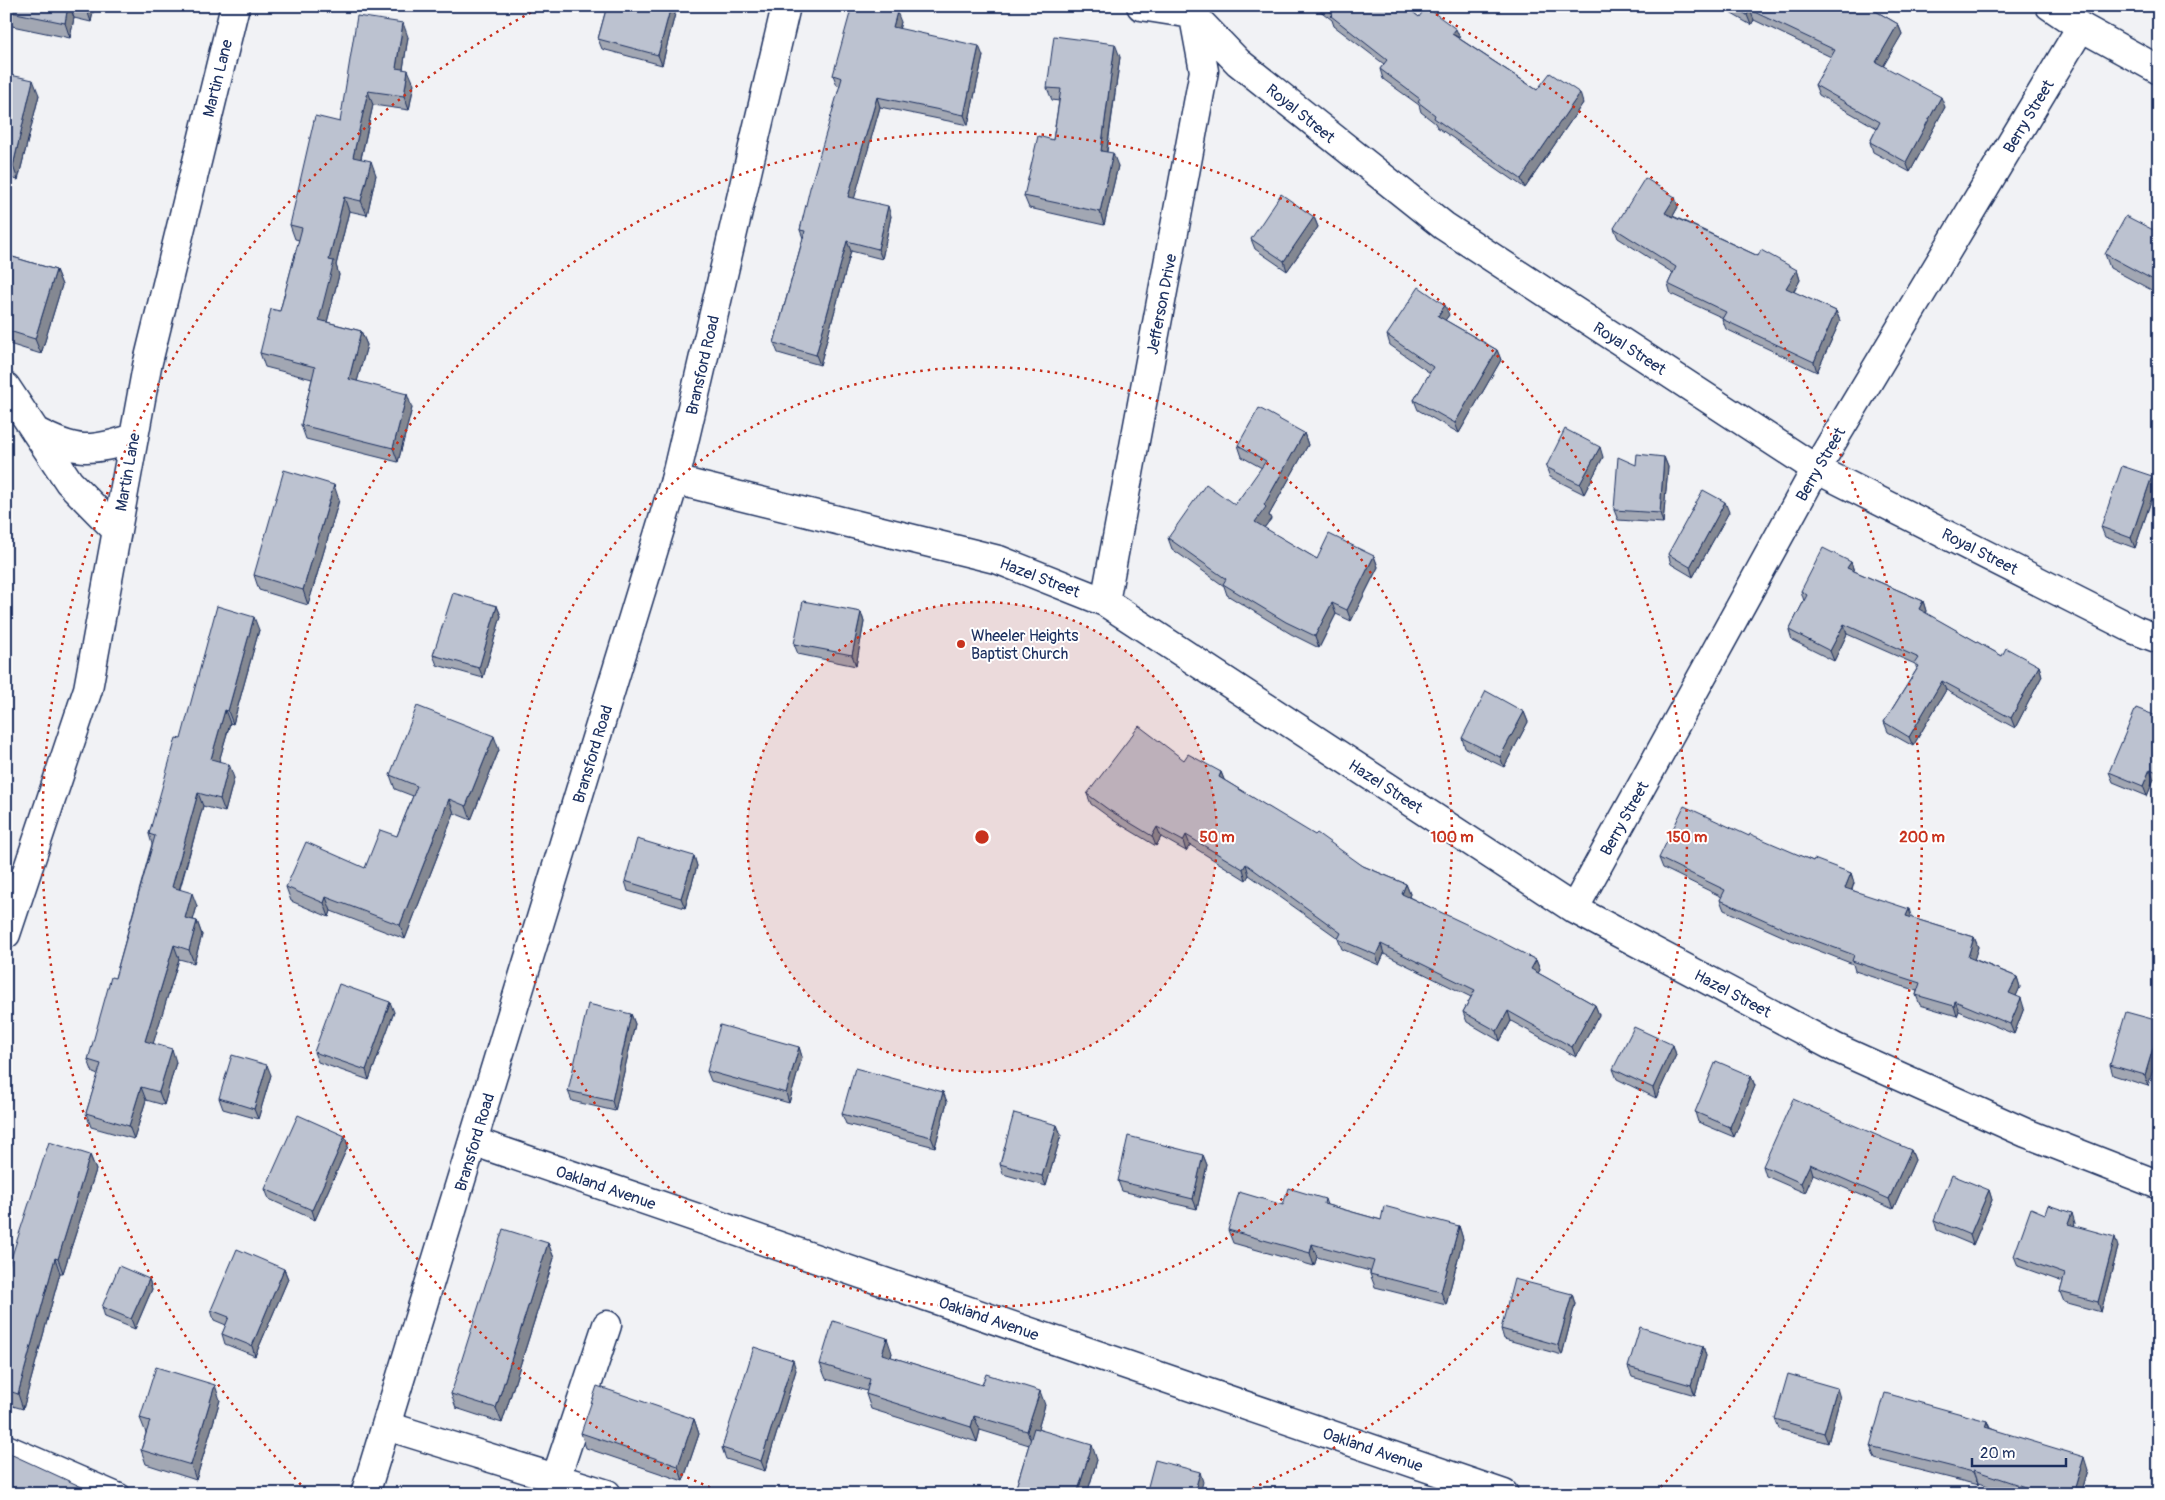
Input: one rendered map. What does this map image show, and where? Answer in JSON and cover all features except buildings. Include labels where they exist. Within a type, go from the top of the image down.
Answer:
[{"type":"street","name":"Martin Lane","points":[[6,934],[88,688],[146,366],[235,6]]},
{"type":"street","name":"Bransford Road","points":[[365,1494],[676,480],[786,6]]},
{"type":"street","points":[[1141,6],[1194,10]]},
{"type":"street","points":[[2050,6],[2081,27],[2159,70]]},
{"type":"street","name":"Royal Street","points":[[1194,10],[1238,62],[1444,226],[1816,469],[2135,630],[2159,638]]},
{"type":"street","name":"Jefferson Drive","points":[[1105,602],[1204,71],[1194,10]]},
{"type":"street","name":"Berry Street","points":[[1574,909],[1816,469],[2081,27]]},
{"type":"street","points":[[6,387],[69,482],[116,531]]},
{"type":"street","points":[[35,431],[74,448],[100,449],[134,438]]},
{"type":"street","name":"Hazel Street","points":[[676,480],[999,560],[1105,602],[1574,909],[1836,1048],[2026,1133],[2159,1185]]},
{"type":"street","name":"Oakland Avenue","points":[[474,1142],[1504,1494]]},
{"type":"street","points":[[556,1478],[607,1325]]},
{"type":"street","points":[[386,1426],[607,1494]]},
{"type":"lane","points":[[6,1444],[121,1494]]},
{"type":"place","name":"Wheeler Heights Baptist Church","points":[[961,644]]}]
